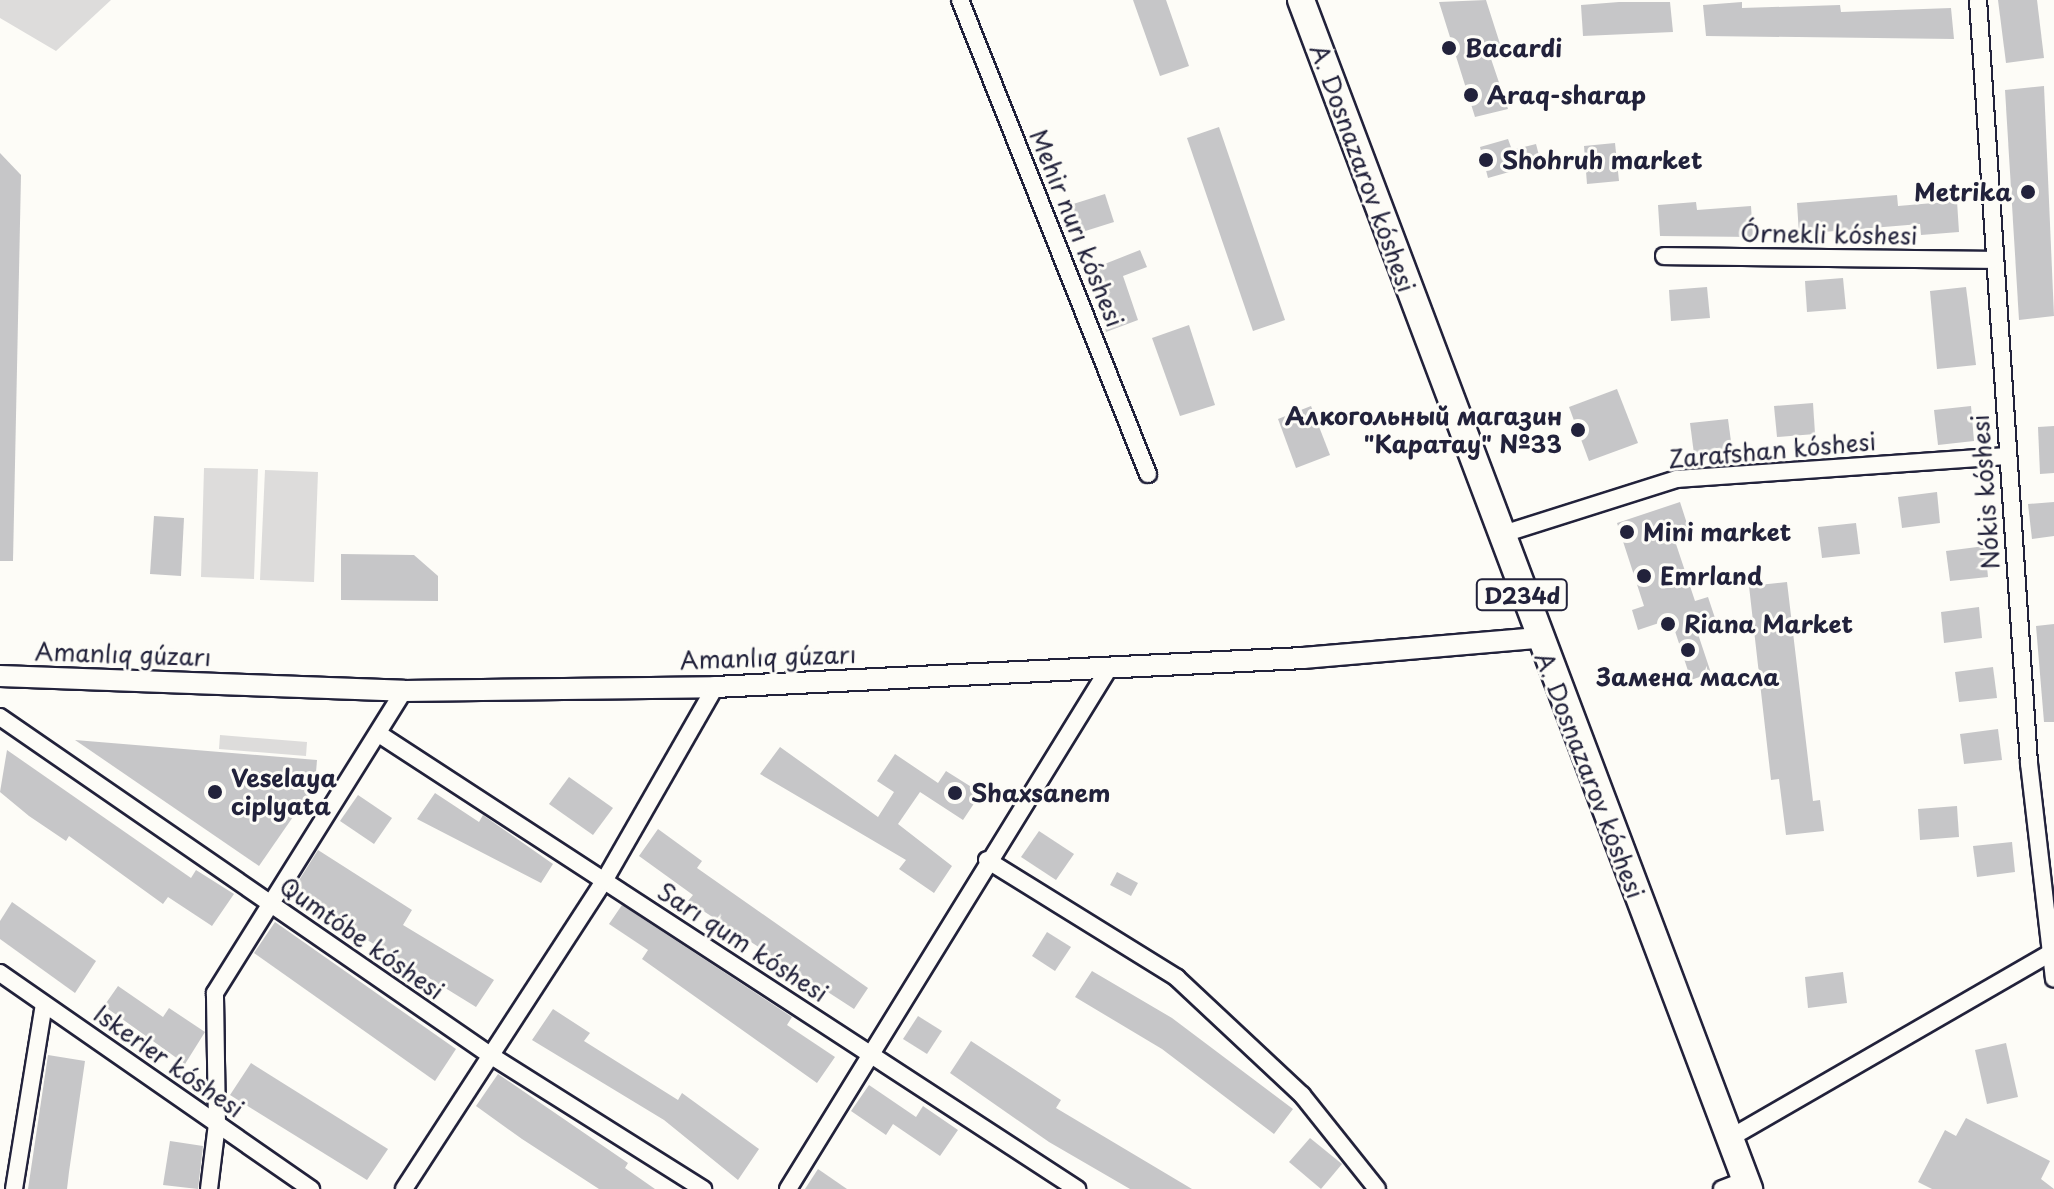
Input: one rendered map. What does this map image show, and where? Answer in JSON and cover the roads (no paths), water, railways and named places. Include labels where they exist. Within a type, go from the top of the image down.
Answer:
[{"type":"main road","name":"A. Dosnazarov kóshesi","points":[[1301,0],[1538,638],[1730,1138],[1739,1186]]},
{"type":"street","name":"Mehir nurı kóshesi","points":[[960,0],[1148,474]]},
{"type":"street","name":"Nókis kóshesi","points":[[1978,0],[2006,456],[2054,979]]},
{"type":"street","name":"Órnekli kóshesi","points":[[1664,256],[1993,260]]},
{"type":"street","name":"Zarafshan kóshesi","points":[[1500,535],[1677,479],[2006,456]]},
{"type":"street","name":"Amanlıq gúzarı","points":[[0,676],[404,691],[715,687],[1109,668],[1538,638]]},
{"type":"street","points":[[788,1189],[874,1055],[987,860],[1109,668]]},
{"type":"street","points":[[404,1189],[604,881],[715,687]]},
{"type":"street","points":[[209,1189],[217,1124],[215,993],[266,901],[382,736],[404,691]]},
{"type":"street","name":"Qumtóbe kóshesi","points":[[0,717],[490,1055],[703,1189]]},
{"type":"street","name":"Sarı qum kóshesi","points":[[382,736],[1077,1189]]},
{"type":"street","points":[[987,860],[1177,978],[1302,1095],[1377,1189]]},
{"type":"street","points":[[1730,1138],[2051,954]]},
{"type":"street","name":"Iskerler kóshesi","points":[[0,973],[311,1189]]},
{"type":"street","points":[[14,1189],[44,1004]]},
{"type":"place","name":"Bacardi","points":[[1449,48]]},
{"type":"place","name":"Araq-sharap","points":[[1471,95]]},
{"type":"place","name":"Shohruh market","points":[[1486,160]]},
{"type":"place","name":"Metrika","points":[[2028,192]]},
{"type":"place","name":"Алкогольный магазин \"Каратау\" №33","points":[[1578,430]]},
{"type":"place","name":"Mini market","points":[[1627,532]]},
{"type":"place","name":"Emrland","points":[[1644,576]]},
{"type":"place","name":"Riana Market","points":[[1668,624]]},
{"type":"place","name":"Замена масла","points":[[1688,650]]},
{"type":"place","name":"Veselaya ciplyata","points":[[215,792]]},
{"type":"place","name":"Shaxsanem","points":[[955,793]]}]
